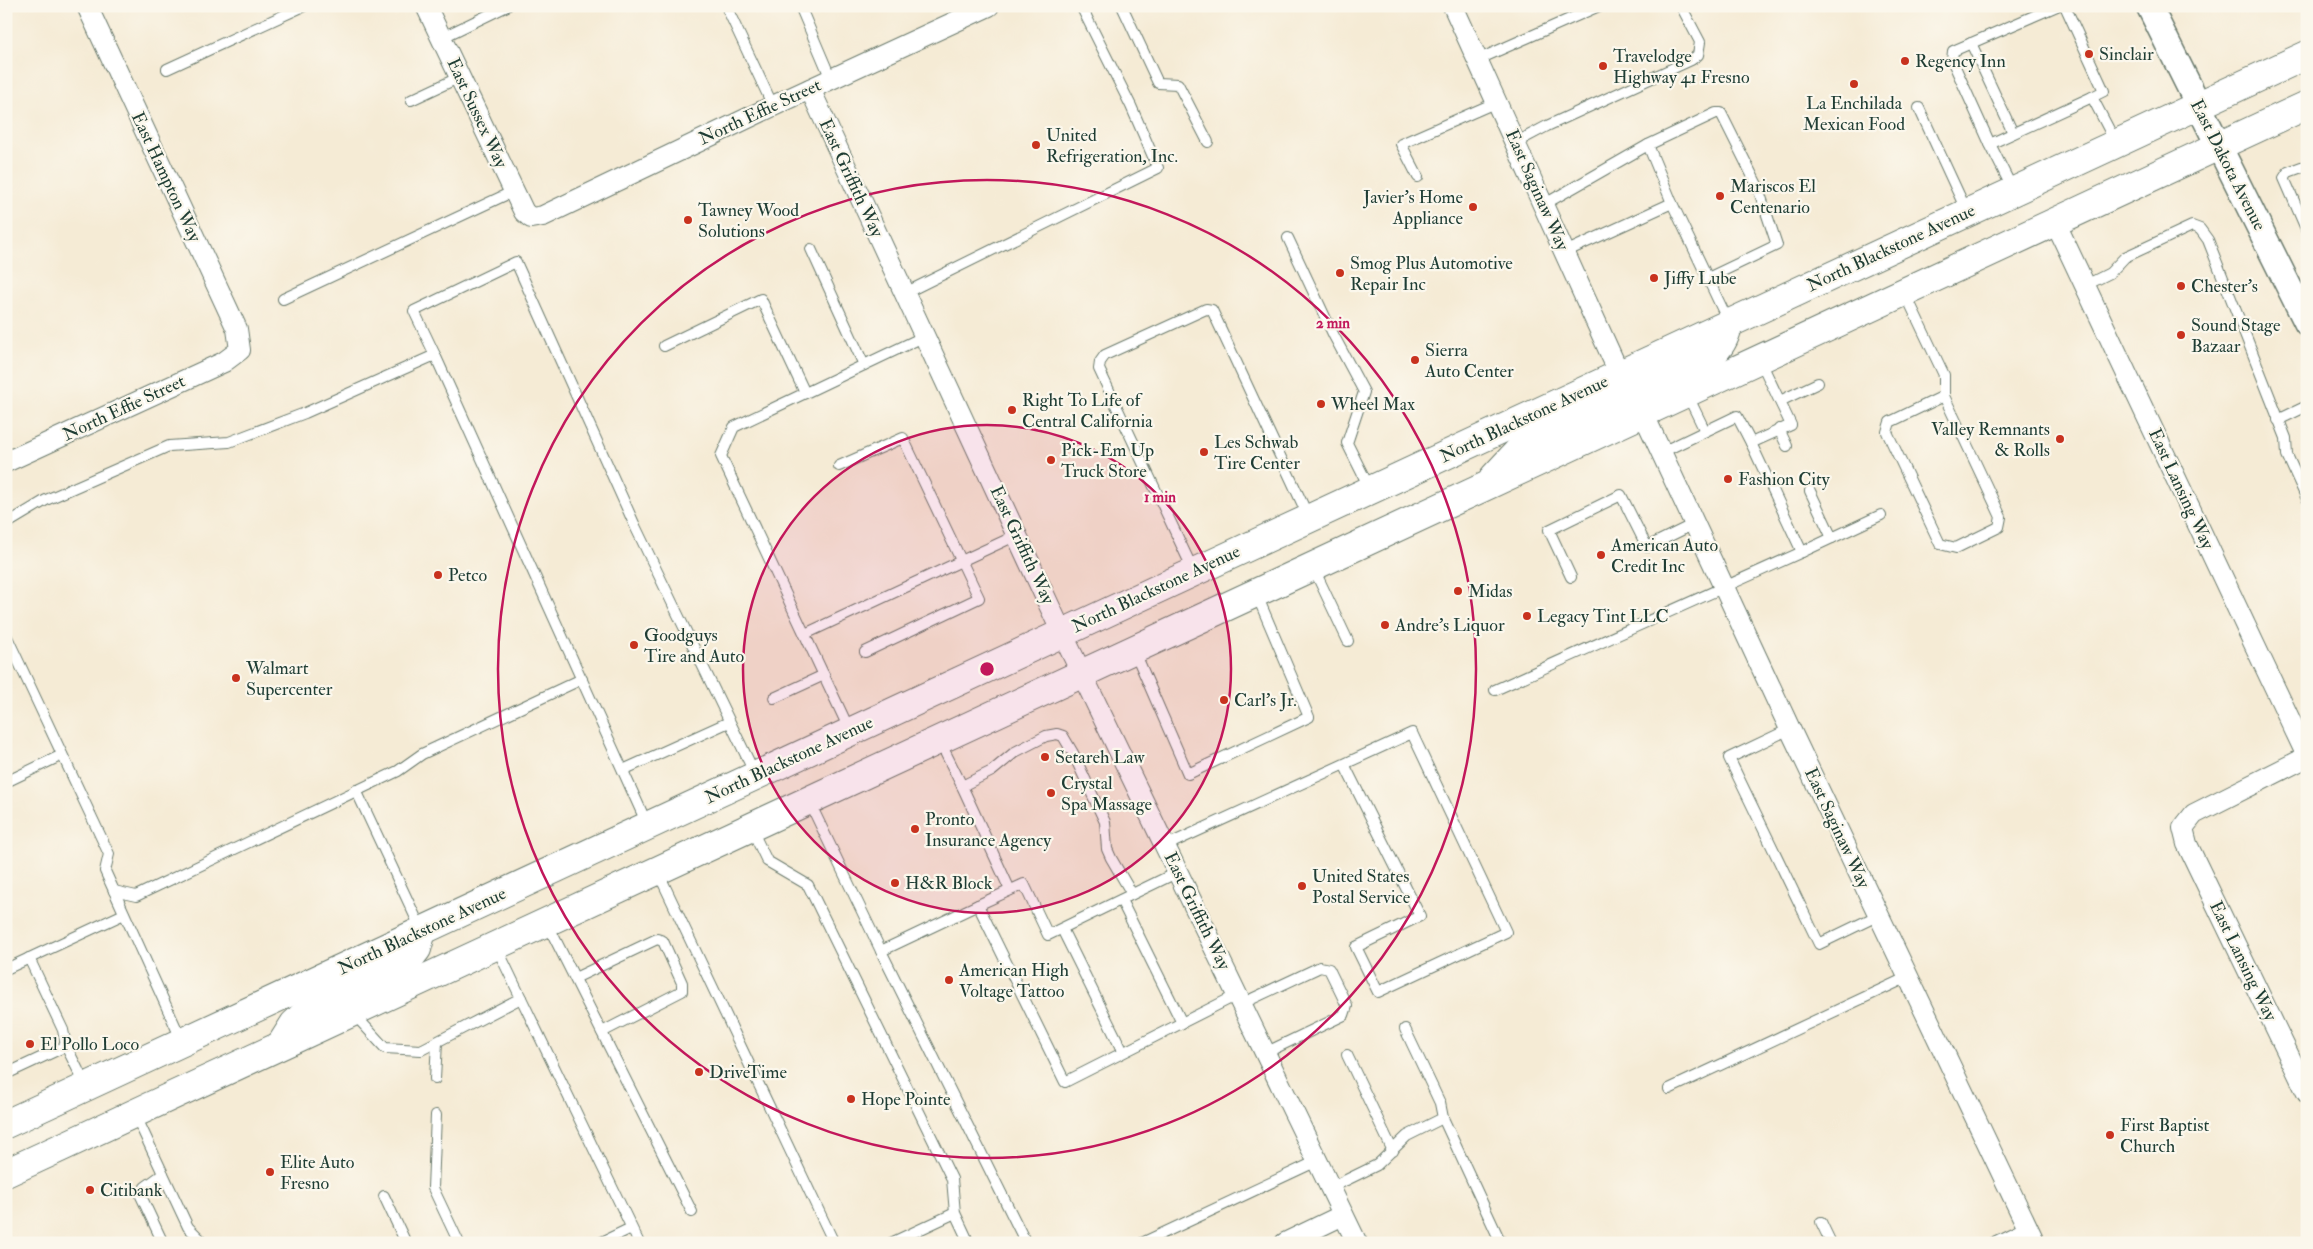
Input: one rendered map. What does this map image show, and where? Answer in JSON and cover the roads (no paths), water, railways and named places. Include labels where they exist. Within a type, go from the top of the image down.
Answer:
[{"type":"main road","name":"North Blackstone Avenue","points":[[6,1124],[2307,55]]},
{"type":"main road","points":[[6,1173],[2307,105]]},
{"type":"main road","points":[[1643,413],[1639,400],[1644,390],[1660,378],[1714,353],[1724,340],[1729,323]]},
{"type":"main road","points":[[1487,486],[1521,448],[1614,400],[1622,388],[1620,375]]},
{"type":"main road","points":[[280,1046],[294,1024],[314,1004],[407,962],[417,949],[422,931]]},
{"type":"street","name":"East Hampton Way","points":[[87,6],[237,329],[240,350]]},
{"type":"street","name":"East Sussex Way","points":[[426,6],[514,192],[524,212],[531,218]]},
{"type":"street","name":"North Effie Street","points":[[531,218],[543,216],[831,78],[990,6]]},
{"type":"street","name":"East Saginaw Way","points":[[1453,6],[1620,375]]},
{"type":"street","name":"East Dakota Avenue","points":[[2149,6],[2220,145],[2307,323]]},
{"type":"street","name":"East Griffith Way","points":[[810,88],[1062,633],[1357,1243]]},
{"type":"street","name":"East Lansing Way","points":[[2055,222],[2307,756],[2194,814],[2184,828],[2187,844],[2307,1093]]},
{"type":"street","name":"North Effie Street","points":[[6,462],[224,362],[240,350]]},
{"type":"street","name":"East Saginaw Way","points":[[1643,413],[1790,729],[2031,1234]]},
{"type":"street","points":[[1285,1243],[1343,1215]]},
{"type":"lane","points":[[168,68],[304,6]]},
{"type":"lane","points":[[441,38],[508,6]]},
{"type":"lane","points":[[726,6],[773,106]]},
{"type":"lane","points":[[800,6],[831,78]]},
{"type":"lane","points":[[905,293],[1158,168],[1131,106],[1081,6]]},
{"type":"lane","points":[[1122,6],[1158,83],[1178,84],[1208,142]]},
{"type":"lane","points":[[1477,60],[1599,6]]},
{"type":"lane","points":[[1515,143],[1698,55],[1700,42],[1680,6]]},
{"type":"lane","points":[[2013,191],[1990,144],[1951,54],[1952,51],[2033,11],[2057,6]]},
{"type":"lane","points":[[1990,144],[2104,91],[2065,6]]},
{"type":"lane","points":[[1971,43],[2013,133]]},
{"type":"lane","points":[[411,100],[460,77]]},
{"type":"lane","points":[[2092,97],[2117,144]]},
{"type":"lane","points":[[1418,178],[1401,144],[1497,102]]},
{"type":"lane","points":[[1919,108],[1968,213]]},
{"type":"lane","points":[[1543,205],[1648,145],[1716,113],[1721,113],[1757,185],[1776,245],[1708,278]]},
{"type":"lane","points":[[1648,145],[1672,203],[1729,323]]},
{"type":"lane","points":[[2307,164],[2288,172],[2284,178],[2284,183],[2307,232]]},
{"type":"lane","points":[[283,299],[514,192]]},
{"type":"lane","points":[[1565,252],[1672,203]]},
{"type":"lane","points":[[2084,286],[2110,273],[2125,257],[2192,226],[2200,229],[2208,240],[2286,438],[2286,455],[2307,499]]},
{"type":"lane","points":[[1288,238],[1334,336],[1364,392],[1347,443],[1370,490]]},
{"type":"lane","points":[[811,249],[864,365]]},
{"type":"lane","points":[[648,826],[414,310],[516,262],[636,528],[756,776]]},
{"type":"lane","points":[[1905,292],[1944,375],[1944,396],[2001,517],[1999,527],[1956,548],[1940,544],[1886,432],[1890,422],[1944,396]]},
{"type":"lane","points":[[664,346],[761,299],[805,393]]},
{"type":"lane","points":[[1194,572],[1099,369],[1100,362],[1105,355],[1206,309],[1212,310],[1309,518]]},
{"type":"lane","points":[[850,731],[721,456],[734,427],[925,336]]},
{"type":"lane","points":[[6,524],[46,500],[169,446],[229,442],[305,413],[434,355]]},
{"type":"lane","points":[[1750,443],[1790,425],[1760,359]]},
{"type":"lane","points":[[1780,401],[1818,382]]},
{"type":"lane","points":[[1687,393],[1705,431]]},
{"type":"lane","points":[[2278,420],[2307,406]]},
{"type":"lane","points":[[1662,452],[1737,416],[1802,552]]},
{"type":"lane","points":[[1779,430],[1787,446]]},
{"type":"lane","points":[[839,466],[903,438],[980,598],[864,652]]},
{"type":"lane","points":[[1810,491],[1832,538]]},
{"type":"lane","points":[[1571,577],[1549,530],[1621,495],[1647,547],[1694,524]]},
{"type":"lane","points":[[1495,690],[1724,588],[1881,515]]},
{"type":"lane","points":[[805,634],[1017,535]]},
{"type":"lane","points":[[1313,566],[1348,641]]},
{"type":"lane","points":[[1133,649],[1188,774],[1197,770],[1309,717],[1255,593]]},
{"type":"lane","points":[[6,635],[109,854],[105,871],[183,1042]]},
{"type":"lane","points":[[774,698],[824,676]]},
{"type":"lane","points":[[114,891],[136,896],[398,771],[422,754],[582,679]]},
{"type":"lane","points":[[623,770],[729,722]]},
{"type":"lane","points":[[1790,729],[1729,758],[1819,944],[1879,915]]},
{"type":"lane","points":[[1165,846],[1344,764],[1412,733],[1506,932],[1378,992],[1356,947],[1420,916],[1344,764]]},
{"type":"lane","points":[[962,786],[992,771],[1015,752],[1046,736],[1057,734],[1063,736],[1073,753],[1105,822],[1107,850],[1132,894]]},
{"type":"lane","points":[[939,740],[1010,890]]},
{"type":"lane","points":[[6,782],[62,755]]},
{"type":"lane","points":[[356,790],[422,931]]},
{"type":"lane","points":[[809,800],[1026,1243]]},
{"type":"lane","points":[[750,828],[766,860],[808,884],[952,1179],[954,1213],[969,1243]]},
{"type":"lane","points":[[657,871],[834,1243]]},
{"type":"lane","points":[[882,951],[1024,884],[1048,935],[1178,872]]},
{"type":"lane","points":[[1121,900],[1182,1023]]},
{"type":"lane","points":[[978,905],[1065,1082],[1182,1023],[1320,967],[1329,969],[1347,1006],[1344,1014],[1265,1052]]},
{"type":"lane","points":[[6,969],[124,914]]},
{"type":"lane","points":[[546,922],[692,1212]]},
{"type":"lane","points":[[1062,928],[1123,1052]]},
{"type":"lane","points":[[575,978],[657,940],[663,941],[682,983],[682,990],[602,1032]]},
{"type":"lane","points":[[496,946],[638,1243]]},
{"type":"lane","points":[[29,958],[63,1030],[66,1046],[86,1087]]},
{"type":"lane","points":[[1669,1089],[1908,978]]},
{"type":"lane","points":[[352,1012],[385,1048],[421,1050],[521,998]]},
{"type":"lane","points":[[1405,1029],[1440,1103],[1444,1118],[1501,1243]]},
{"type":"lane","points":[[435,1079],[436,1042]]},
{"type":"lane","points":[[6,1074],[66,1046]]},
{"type":"lane","points":[[1347,1056],[1392,1151]]},
{"type":"lane","points":[[135,1114],[188,1227],[204,1243]]},
{"type":"lane","points":[[436,1115],[432,1188],[459,1243]]},
{"type":"lane","points":[[1330,1188],[1377,1165],[1408,1136],[1444,1118]]},
{"type":"lane","points":[[1142,1243],[1317,1161]]},
{"type":"lane","points":[[163,1174],[145,1187],[141,1196],[163,1243]]},
{"type":"lane","points":[[384,1196],[406,1243]]},
{"type":"lane","points":[[891,1243],[954,1213]]},
{"type":"lane","points":[[1821,1222],[1831,1243]]},
{"type":"lane","points":[[600,1243],[632,1228]]},
{"type":"lane","points":[[1992,1243],[2031,1234]]},
{"type":"place","name":"Sinclair","points":[[2089,54]]},
{"type":"place","name":"Regency Inn","points":[[1905,61]]},
{"type":"place","name":"Travelodge Highway 41 Fresno","points":[[1603,66]]},
{"type":"place","name":"La Enchilada Mexican Food","points":[[1854,84]]},
{"type":"place","name":"United Refrigeration, Inc.","points":[[1036,145]]},
{"type":"place","name":"Mariscos El Centenario","points":[[1720,196]]},
{"type":"place","name":"Javier's Home Appliance","points":[[1473,207]]},
{"type":"place","name":"Tawney Wood Solutions","points":[[688,220]]},
{"type":"place","name":"Smog Plus Automotive Repair Inc","points":[[1340,273]]},
{"type":"place","name":"Jiffy Lube","points":[[1654,278]]},
{"type":"place","name":"Chester's","points":[[2181,286]]},
{"type":"place","name":"Sound Stage Bazaar","points":[[2181,335]]},
{"type":"place","name":"Sierra Auto Center","points":[[1415,360]]},
{"type":"place","name":"Wheel Max","points":[[1321,404]]},
{"type":"place","name":"Right To Life of Central California","points":[[1012,410]]},
{"type":"place","name":"Valley Remnants & Rolls","points":[[2060,439]]},
{"type":"place","name":"Les Schwab Tire Center","points":[[1204,452]]},
{"type":"place","name":"Pick-Em Up Truck Store","points":[[1051,460]]},
{"type":"place","name":"Fashion City","points":[[1728,479]]},
{"type":"place","name":"American Auto Credit Inc","points":[[1601,555]]},
{"type":"place","name":"Petco","points":[[438,575]]},
{"type":"place","name":"Midas","points":[[1458,591]]},
{"type":"place","name":"Legacy Tint LLC","points":[[1527,616]]},
{"type":"place","name":"Andre's Liquor","points":[[1385,625]]},
{"type":"place","name":"Goodguys Tire and Auto","points":[[634,645]]},
{"type":"place","name":"Walmart Supercenter","points":[[236,678]]},
{"type":"place","name":"Carl's Jr.","points":[[1224,700]]},
{"type":"place","name":"Setareh Law","points":[[1045,757]]},
{"type":"place","name":"Crystal Spa Massage","points":[[1051,793]]},
{"type":"place","name":"Pronto Insurance Agency","points":[[915,829]]},
{"type":"place","name":"H&R Block","points":[[895,883]]},
{"type":"place","name":"United States Postal Service","points":[[1302,886]]},
{"type":"place","name":"American High Voltage Tattoo","points":[[949,980]]},
{"type":"place","name":"El Pollo Loco","points":[[30,1044]]},
{"type":"place","name":"DriveTime","points":[[699,1072]]},
{"type":"place","name":"Hope Pointe","points":[[851,1099]]},
{"type":"place","name":"First Baptist Church","points":[[2110,1135]]},
{"type":"place","name":"Elite Auto Fresno","points":[[270,1172]]},
{"type":"place","name":"Citibank","points":[[90,1190]]}]
